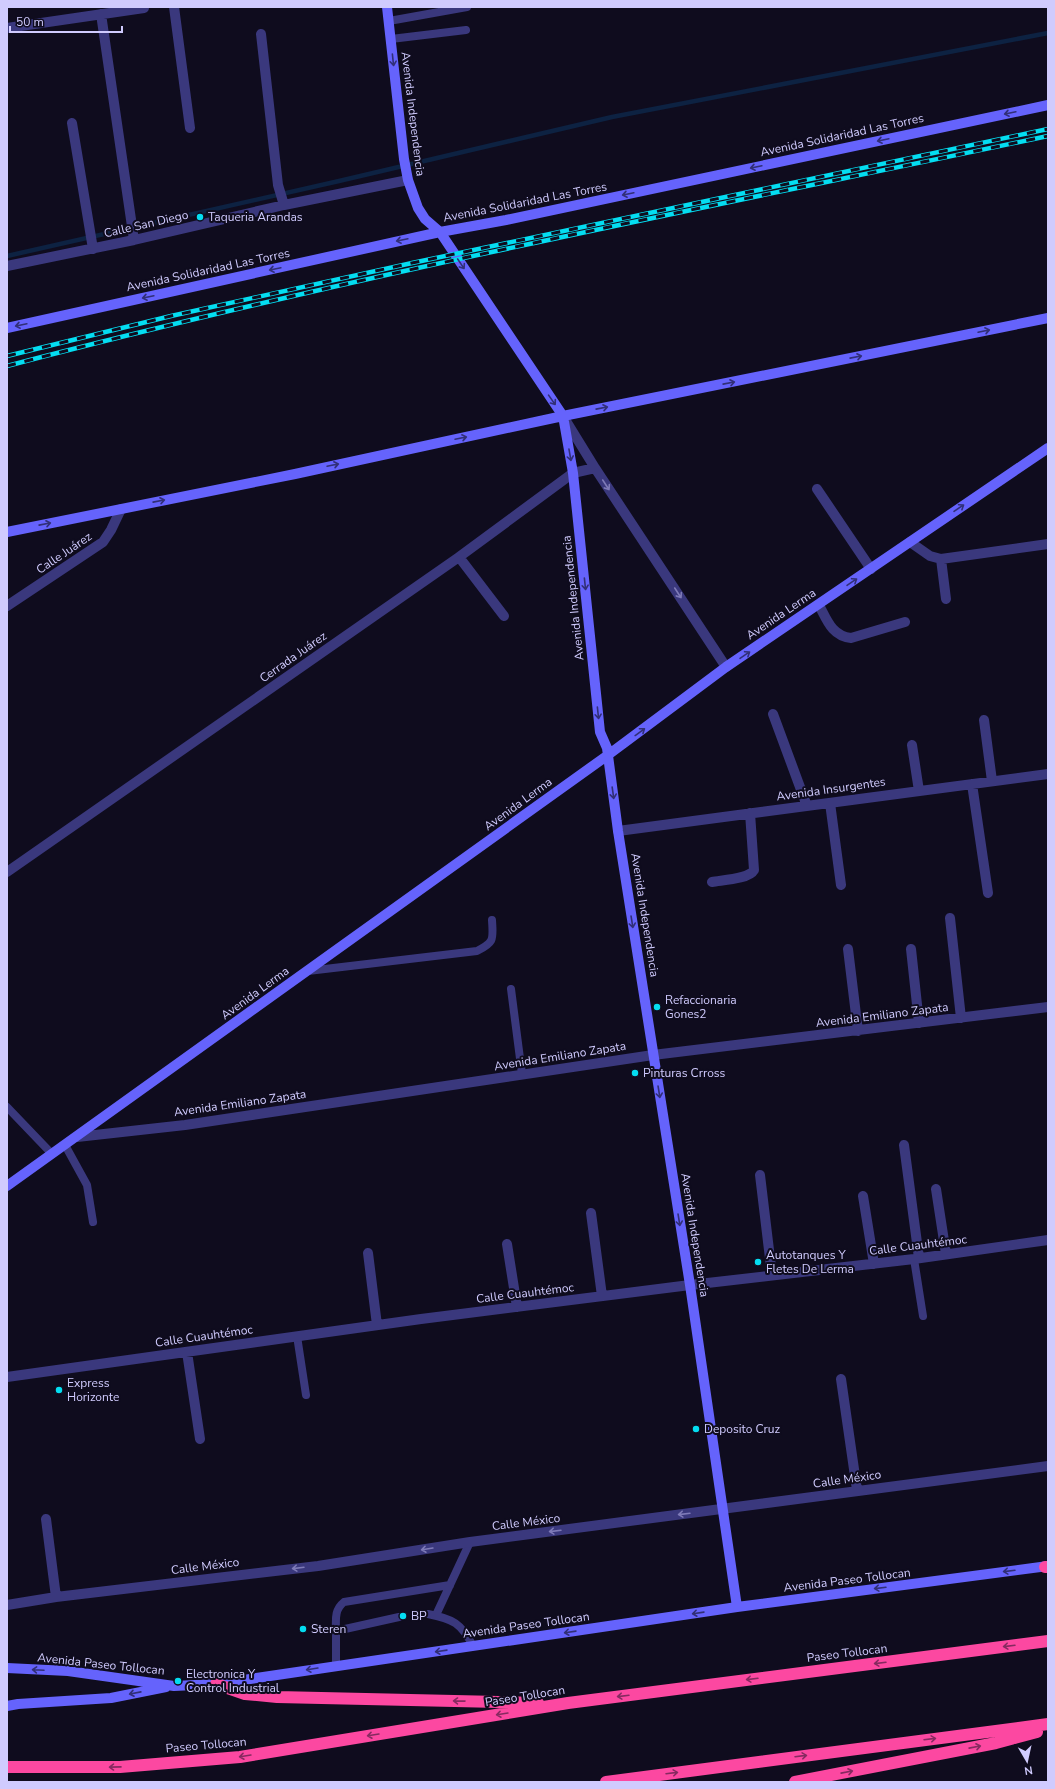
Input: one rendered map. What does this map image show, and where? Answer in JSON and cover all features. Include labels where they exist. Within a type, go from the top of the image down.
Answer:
[{"type":"highway","name":"Paseo Tollocan","points":[[7,1767],[120,1767],[240,1757],[568,1703],[1048,1641]]},
{"type":"highway","points":[[216,1684],[245,1694],[277,1697],[568,1703]]},
{"type":"highway","points":[[606,1782],[1048,1724]]},
{"type":"highway","points":[[795,1782],[996,1743],[1048,1728]]},
{"type":"main road","name":"Avenida Independencia","points":[[387,7],[405,164],[408,180],[418,208],[425,219],[440,232],[563,416],[573,473],[600,732],[608,752],[618,831],[690,1285],[737,1607]]},
{"type":"main road","name":"Avenida Solidaridad Las Torres","points":[[7,328],[440,232],[506,220],[1048,105]]},
{"type":"main road","points":[[7,532],[563,416],[1048,318]]},
{"type":"main road","name":"Avenida Lerma","points":[[7,1186],[308,971],[608,752],[724,665],[819,604],[1048,448]]},
{"type":"main road","name":"Avenida Paseo Tollocan","points":[[7,1668],[68,1671],[174,1686],[216,1684],[336,1665],[737,1607],[1047,1567]]},
{"type":"main road","points":[[7,1706],[111,1698],[174,1686]]},
{"type":"street","points":[[174,7],[190,128]]},
{"type":"street","points":[[7,28],[144,8]]},
{"type":"street","points":[[101,14],[133,232]]},
{"type":"street","points":[[261,34],[278,185],[282,201]]},
{"type":"street","points":[[72,123],[92,241]]},
{"type":"street","name":"Calle San Diego","points":[[7,266],[92,241],[133,232],[282,201],[408,180]]},
{"type":"street","name":"Avenida Independencia","points":[[563,416],[595,468],[724,665]]},
{"type":"street","name":"Cerrada Juárez","points":[[7,872],[459,557],[573,473],[595,468]]},
{"type":"street","points":[[817,489],[871,569]]},
{"type":"street","name":"Calle Juárez","points":[[7,606],[103,542],[111,530],[121,509]]},
{"type":"street","points":[[910,542],[930,556],[940,559],[1048,544]]},
{"type":"street","points":[[459,557],[504,616]]},
{"type":"street","points":[[940,559],[946,599]]},
{"type":"street","points":[[819,604],[835,633],[842,638],[851,638],[905,622]]},
{"type":"street","points":[[773,714],[807,806]]},
{"type":"street","points":[[984,720],[992,781]]},
{"type":"street","points":[[912,745],[919,791]]},
{"type":"street","points":[[1047,774],[1048,784]]},
{"type":"street","name":"Avenida Insurgentes","points":[[618,831],[1047,774]]},
{"type":"street","points":[[972,784],[988,893]]},
{"type":"street","points":[[830,803],[841,885]]},
{"type":"street","points":[[712,882],[752,874],[754,863],[750,813]]},
{"type":"street","points":[[950,918],[961,1018]]},
{"type":"street","points":[[848,949],[858,1031]]},
{"type":"street","points":[[911,949],[919,1023]]},
{"type":"street","name":"Avenida Emiliano Zapata","points":[[77,1137],[185,1125],[653,1055],[1048,1007]]},
{"type":"street","points":[[904,1145],[916,1259]]},
{"type":"street","points":[[760,1175],[772,1275]]},
{"type":"street","points":[[936,1189],[946,1254]]},
{"type":"street","points":[[863,1196],[874,1264]]},
{"type":"street","points":[[591,1213],[602,1296]]},
{"type":"street","name":"Calle Cuauhtémoc","points":[[7,1377],[517,1307],[772,1275],[916,1259],[1048,1240]]},
{"type":"street","points":[[507,1244],[517,1307]]},
{"type":"street","points":[[368,1253],[377,1326]]},
{"type":"street","points":[[187,1352],[200,1439]]},
{"type":"street","points":[[842,1379],[857,1490]]},
{"type":"street","name":"Calle México","points":[[7,1605],[56,1597],[318,1566],[470,1542],[1048,1466]]},
{"type":"street","points":[[46,1518],[56,1597]]},
{"type":"lane","points":[[389,21],[467,7]]},
{"type":"lane","points":[[391,39],[466,30]]},
{"type":"lane","points":[[308,971],[477,951],[489,945],[493,938],[492,920]]},
{"type":"lane","points":[[511,989],[522,1074]]},
{"type":"lane","points":[[7,1108],[52,1154]]},
{"type":"lane","points":[[65,1145],[87,1185],[93,1222]]},
{"type":"lane","points":[[916,1259],[923,1316]]},
{"type":"lane","points":[[297,1336],[306,1395]]},
{"type":"lane","points":[[470,1542],[450,1585],[432,1615],[444,1617],[462,1628],[473,1646]]},
{"type":"lane","points":[[336,1665],[336,1611],[338,1606],[344,1602],[450,1585]]},
{"type":"lane","points":[[336,1631],[399,1617]]},
{"type":"waterway","points":[[7,256],[339,181],[612,117],[1048,33]]},
{"type":"railway","points":[[7,356],[171,316],[412,263],[1048,129]]},
{"type":"railway","points":[[7,366],[136,333],[396,273],[656,217],[1048,136]]},
{"type":"place","name":"Taqueria Arandas","points":[[200,217]]},
{"type":"place","name":"Refaccionaria Gones2","points":[[657,1007]]},
{"type":"place","name":"Pinturas Crross","points":[[635,1073]]},
{"type":"place","name":"Autotanques Y Fletes De Lerma","points":[[758,1262]]},
{"type":"place","name":"Express Horizonte","points":[[59,1390]]},
{"type":"place","name":"Deposito Cruz","points":[[696,1429]]},
{"type":"place","name":"BP","points":[[403,1616]]},
{"type":"place","name":"Steren","points":[[303,1629]]},
{"type":"place","name":"Electronica Y Control Industrial","points":[[178,1681]]}]
